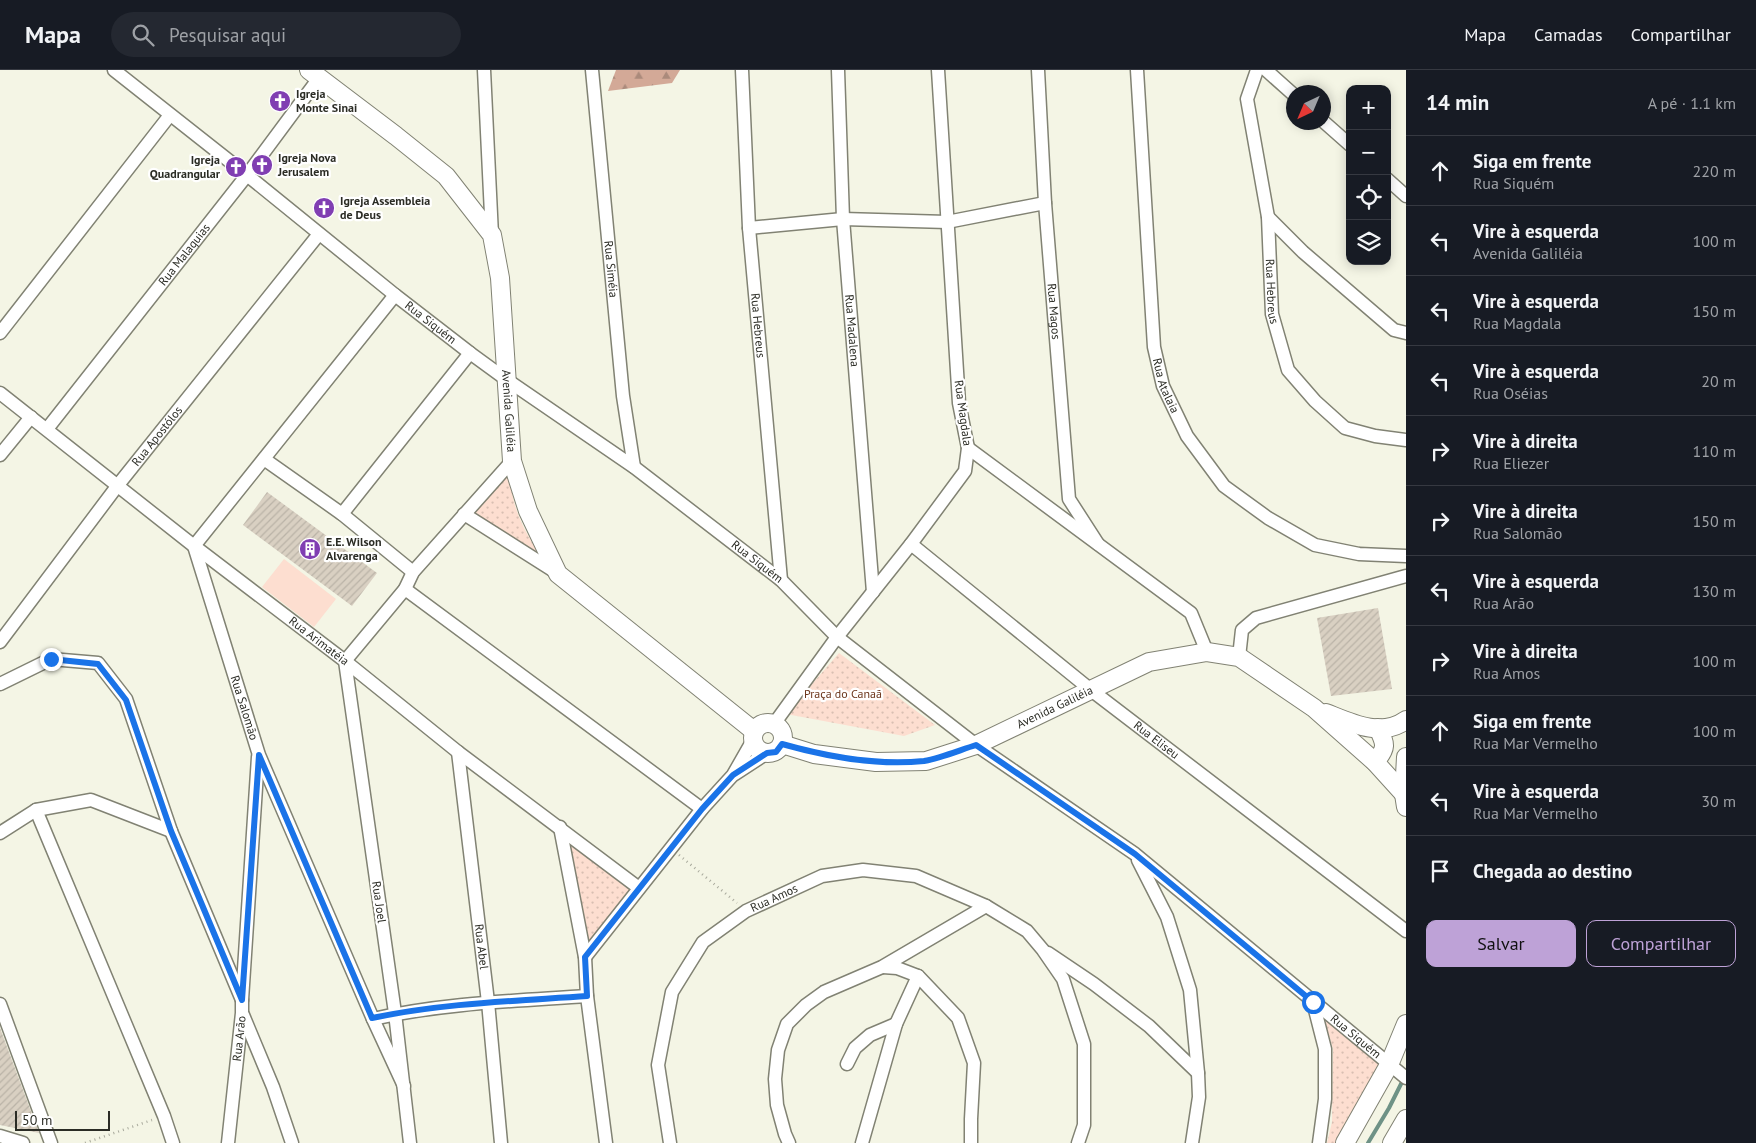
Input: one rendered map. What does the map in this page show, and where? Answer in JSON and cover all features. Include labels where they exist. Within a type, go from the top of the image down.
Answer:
[{"type":"main road","name":"Avenida Galiléia","points":[[314,74],[446,176],[492,235],[500,278],[512,461],[528,511],[558,574],[754,736]]},
{"type":"main road","name":"Avenida Galiléia","points":[[782,744],[814,754],[876,762],[926,760],[976,745],[1149,662],[1207,652],[1239,657],[1314,708],[1375,762],[1405,801]]},
{"type":"main road","name":"Avenida Galiléia","points":[[1314,708],[1359,726],[1378,728],[1400,724],[1406,720]]},
{"type":"main road","points":[[763,723],[774,724],[783,732],[782,744],[776,752],[767,753],[758,750],[754,736],[763,723]]},
{"type":"main road","points":[[1375,762],[1384,752],[1385,743],[1378,728]]},
{"type":"main road","points":[[1405,801],[1406,756]]},
{"type":"main road","points":[[1345,1143],[1398,1072],[1406,1024]]},
{"type":"main road","points":[[1392,1143],[1406,1118]]},
{"type":"street","name":"Rua Siquém","points":[[114,70],[394,295],[507,380],[634,467],[781,580],[837,638],[976,745],[1135,854],[1398,1072]]},
{"type":"street","points":[[484,70],[492,235]]},
{"type":"street","name":"Rua Siméia","points":[[592,70],[623,396],[634,467]]},
{"type":"street","name":"Rua Hebreus","points":[[742,70],[749,228],[781,580]]},
{"type":"street","name":"Rua Madalena","points":[[838,70],[843,219],[873,592]]},
{"type":"street","name":"Rua Magdala","points":[[774,724],[837,638],[911,544],[965,471],[968,448],[959,403],[938,70]]},
{"type":"street","name":"Rua Magos","points":[[1038,70],[1045,203],[1069,499],[1098,544]]},
{"type":"street","name":"Rua Atalaia","points":[[1137,70],[1154,347],[1163,386],[1188,436],[1224,486],[1268,518],[1315,545],[1359,554],[1406,556]]},
{"type":"street","name":"Rua Hebreus","points":[[1257,70],[1247,99],[1268,217],[1272,314],[1288,370],[1315,401],[1344,428],[1375,436],[1406,440]]},
{"type":"street","points":[[1266,70],[1286,87]]},
{"type":"street","name":"Rua Malaquias","points":[[47,429],[247,175],[314,74]]},
{"type":"street","points":[[0,333],[170,115]]},
{"type":"street","points":[[1331,128],[1346,141]]},
{"type":"street","points":[[1391,183],[1406,196]]},
{"type":"street","points":[[749,228],[843,219],[947,222],[1045,203]]},
{"type":"street","points":[[1268,217],[1303,252],[1394,330],[1406,333]]},
{"type":"street","name":"Rua Apostólos","points":[[0,642],[118,485],[319,234]]},
{"type":"street","points":[[194,546],[394,295]]},
{"type":"street","points":[[342,514],[470,353]]},
{"type":"street","name":"Rua Arimatéia","points":[[0,393],[194,546],[345,661],[458,752],[639,888]]},
{"type":"street","points":[[0,455],[30,417]]},
{"type":"street","points":[[968,448],[1190,612],[1207,652]]},
{"type":"street","points":[[264,459],[342,514],[413,572]]},
{"type":"street","points":[[345,661],[405,590],[413,572],[512,461]]},
{"type":"street","points":[[464,514],[558,574]]},
{"type":"street","name":"Rua Eliseu","points":[[911,544],[1091,690],[1406,931]]},
{"type":"street","name":"Rua Salomão","points":[[194,546],[259,755],[372,1018],[404,1086]]},
{"type":"street","points":[[1239,657],[1242,630],[1256,618],[1406,576]]},
{"type":"street","points":[[405,590],[702,809]]},
{"type":"street","points":[[0,684],[51,659],[98,664],[126,700],[171,831],[242,1000]]},
{"type":"street","name":"Rua Joel","points":[[345,661],[395,1014],[410,1143]]},
{"type":"street","points":[[585,957],[702,809],[733,775],[754,736]]},
{"type":"street","name":"Rua Abel","points":[[458,752],[488,1002],[501,1143]]},
{"type":"street","points":[[733,775],[767,753]]},
{"type":"street","name":"Rua Arão","points":[[228,1143],[242,1013],[259,755]]},
{"type":"street","points":[[0,833],[36,810],[91,800],[171,831]]},
{"type":"street","points":[[36,810],[164,1116],[173,1143]]},
{"type":"street","points":[[560,827],[585,957],[587,996],[606,1143]]},
{"type":"street","points":[[1135,854],[1167,917],[1190,990],[1198,1073],[1198,1097],[1192,1143]]},
{"type":"street","name":"Rua Amos","points":[[670,1143],[658,1065],[672,992],[703,942],[746,911],[822,876],[863,870],[916,876],[986,906],[1027,931],[1043,950],[1063,979],[1084,1044],[1084,1125],[1078,1143]]},
{"type":"street","points":[[797,1143],[787,1138],[777,1106],[775,1079],[778,1050],[787,1024],[806,1004],[824,992],[882,967],[986,906]]},
{"type":"street","name":"Rua Amos","points":[[1043,950],[1094,984],[1149,1026],[1198,1073]]},
{"type":"street","points":[[882,967],[897,968],[918,976],[958,1018],[974,1063],[971,1119],[972,1143]]},
{"type":"street","points":[[862,1143],[896,1024],[918,976]]},
{"type":"street","points":[[372,1018],[488,1002],[587,996]]},
{"type":"street","points":[[1313,1002],[1325,1049],[1325,1099],[1319,1143]]},
{"type":"street","points":[[0,1004],[51,1143]]},
{"type":"street","points":[[242,1013],[273,1087],[292,1143]]},
{"type":"street","points":[[847,1064],[855,1048],[870,1035],[896,1024]]},
{"type":"street","points":[[962,1143],[971,1119]]},
{"type":"street","points":[[0,1136],[23,1143]]},
{"type":"path","points":[[671,848],[746,911]]},
{"type":"path","points":[[85,1143],[164,1116]]},
{"type":"green space","points":[[616,70],[680,70],[672,83],[608,91]]},
{"type":"green space","points":[[509,469],[513,496],[520,519],[546,564],[470,510]]},
{"type":"green space","points":[[284,559],[336,599],[314,627],[262,587]]},
{"type":"green space","name":"Praça do Canaã","points":[[839,653],[935,725],[904,736],[786,714]]},
{"type":"green space","points":[[566,836],[635,888],[587,947]]},
{"type":"green space","points":[[1323,1015],[1383,1066],[1340,1143],[1327,1143],[1332,1122],[1333,1049]]},
{"type":"building","name":"E.E. Wilson Alvarenga","points":[[267,492],[377,573],[352,606],[243,525]]},
{"type":"building","points":[[1378,608],[1392,689],[1331,696],[1317,618]]},
{"type":"building","points":[[0,1028],[39,1133],[0,1125]]},
{"type":"waterway","points":[[1368,1143],[1403,1080]]},
{"type":"place","name":"Igreja Monte Sinai","points":[[280,101]]},
{"type":"place","name":"Igreja Nova Jerusalem","points":[[262,165]]},
{"type":"place","name":"Igreja Quadrangular","points":[[236,167]]},
{"type":"place","name":"Igreja Assembleia de Deus","points":[[324,208]]},
{"type":"place","name":"E.E. Wilson Alvarenga","points":[[310,549]]},
{"type":"route","points":[[51,659],[98,664],[126,700],[171,831],[242,1000],[259,755],[372,1018],[488,1002],[587,996],[585,957],[702,809],[733,775],[767,753],[776,752],[782,744],[814,754],[876,762],[926,760],[976,745],[1135,854],[1313,1002]]}]
